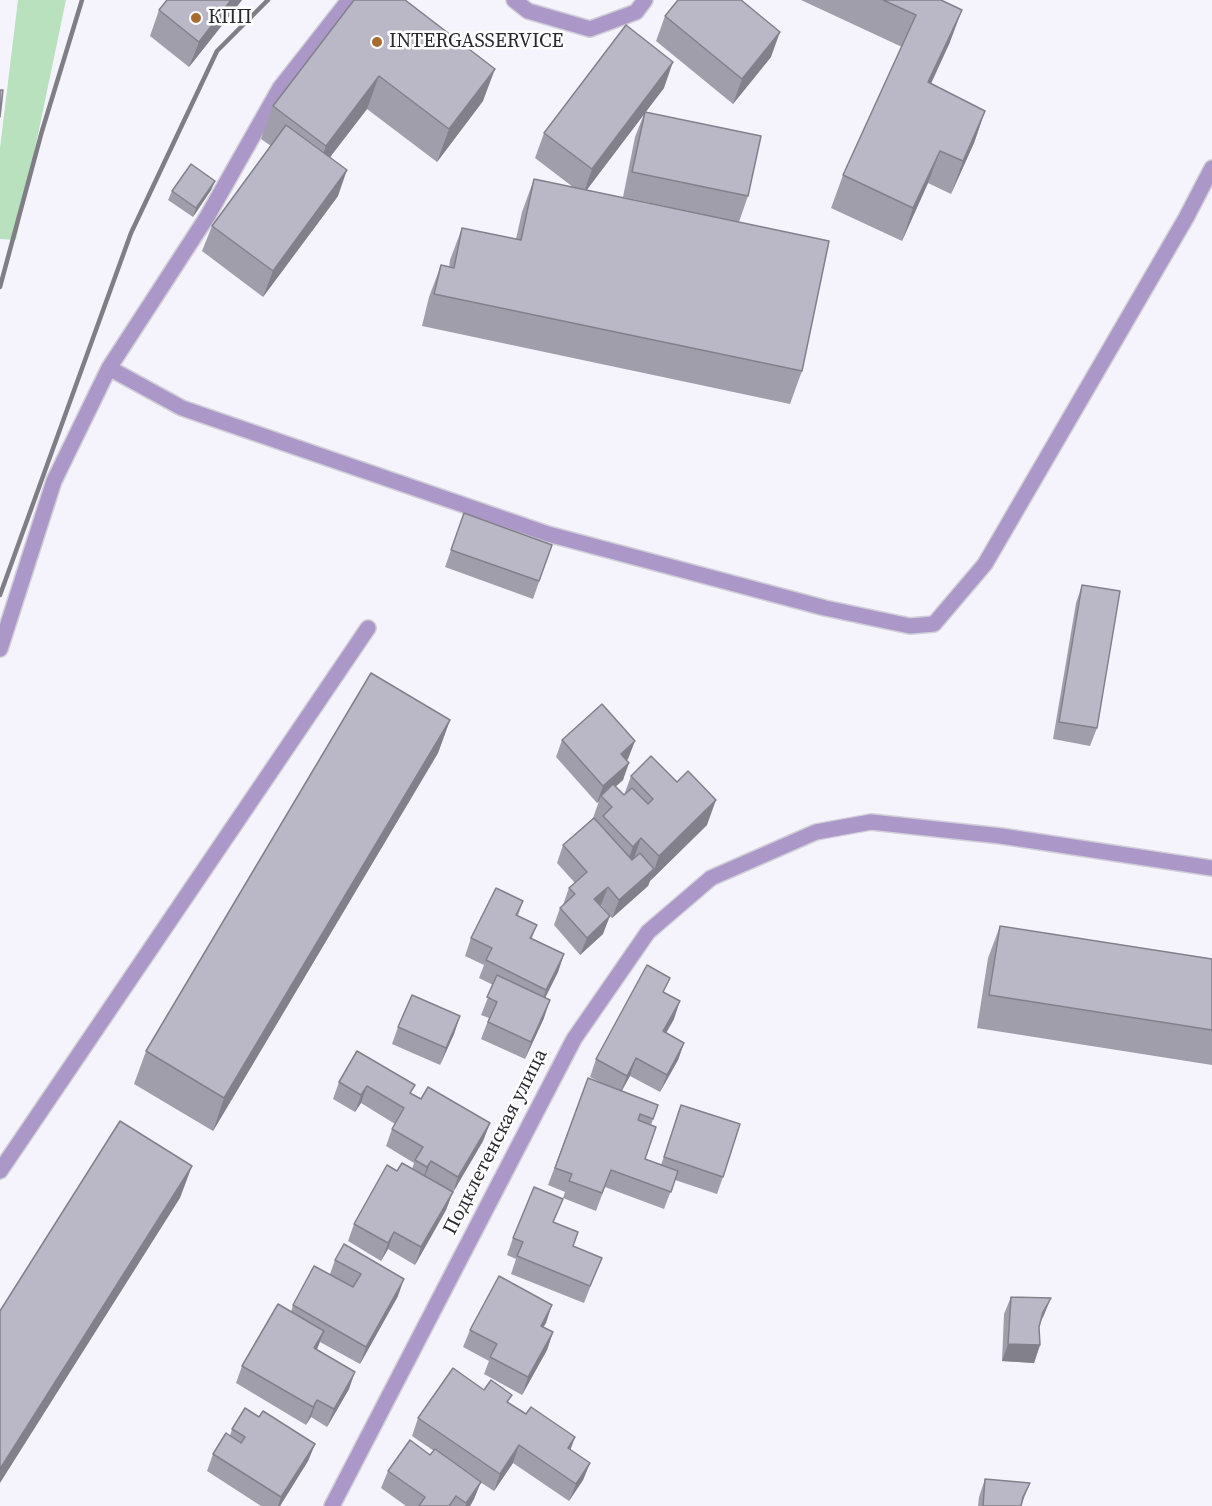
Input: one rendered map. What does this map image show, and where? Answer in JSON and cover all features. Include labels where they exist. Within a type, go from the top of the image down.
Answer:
[{"type":"street","points":[[0,649],[54,481],[110,368],[207,218],[280,88],[349,0]]},
{"type":"street","points":[[514,0],[528,11],[590,29],[636,12],[645,0]]},
{"type":"street","points":[[110,368],[182,408],[548,534],[825,608],[910,626],[934,624],[985,564],[1180,229],[1212,168]]},
{"type":"street","points":[[0,1171],[368,628]]},
{"type":"street","name":"Подклетенская улица","points":[[332,1506],[574,1039],[648,932],[711,878],[816,832],[871,822],[1001,836],[1212,868]]},
{"type":"green space","points":[[18,0],[66,0],[16,240],[0,239],[0,148]]},
{"type":"building","points":[[167,0],[231,0],[199,42],[159,10]]},
{"type":"building","points":[[354,0],[405,0],[495,69],[449,129],[379,76],[326,146],[273,106]]},
{"type":"building","points":[[678,0],[741,0],[780,32],[742,79],[665,16]]},
{"type":"building","points":[[883,0],[941,0],[962,10],[928,82],[985,111],[963,161],[940,151],[913,208],[843,175],[916,15]]},
{"type":"building","points":[[626,25],[673,62],[592,169],[544,133]]},
{"type":"building","points":[[0,90],[3,90],[0,117]]},
{"type":"building","points":[[645,112],[761,136],[748,196],[632,172]]},
{"type":"building","points":[[286,125],[347,170],[273,271],[212,226]]},
{"type":"building","points":[[191,164],[215,181],[196,208],[172,191]]},
{"type":"building","points":[[534,179],[829,241],[802,371],[434,294],[441,265],[454,268],[462,228],[521,240]]},
{"type":"building","points":[[464,513],[552,545],[539,581],[451,550]]},
{"type":"building","points":[[1082,585],[1120,591],[1097,728],[1059,722]]},
{"type":"building","points":[[371,673],[450,720],[224,1098],[146,1051]]},
{"type":"building","points":[[602,704],[635,741],[621,754],[629,763],[603,786],[562,740]]},
{"type":"building","points":[[651,756],[677,782],[688,771],[716,800],[659,856],[641,838],[633,847],[603,816],[612,807],[601,796],[613,784],[624,795],[632,788],[648,804],[653,799],[631,776]]},
{"type":"building","points":[[594,818],[632,860],[640,853],[654,869],[619,900],[608,887],[594,899],[610,916],[587,938],[560,908],[575,894],[569,888],[587,872],[563,845]]},
{"type":"building","points":[[496,888],[523,901],[516,915],[537,925],[530,938],[564,954],[546,990],[486,960],[492,948],[471,938]]},
{"type":"building","points":[[1000,926],[1212,959],[1212,1030],[989,995]]},
{"type":"building","points":[[647,965],[670,978],[663,992],[680,1001],[663,1031],[684,1043],[667,1075],[636,1058],[627,1076],[596,1059]]},
{"type":"building","points":[[497,975],[550,1000],[531,1042],[488,1022],[497,1002],[487,997]]},
{"type":"building","points":[[412,995],[460,1016],[446,1048],[398,1027]]},
{"type":"building","points":[[357,1051],[415,1085],[410,1093],[421,1099],[428,1087],[490,1123],[458,1177],[431,1161],[427,1167],[415,1160],[423,1147],[392,1129],[404,1108],[367,1086],[361,1095],[339,1082]]},
{"type":"building","points":[[588,1078],[658,1105],[653,1119],[640,1114],[638,1120],[656,1127],[645,1159],[678,1171],[671,1192],[611,1170],[602,1193],[569,1181],[572,1174],[555,1168]]},
{"type":"building","points":[[681,1105],[740,1124],[723,1177],[664,1157]]},
{"type":"building","points":[[120,1121],[192,1166],[0,1469],[0,1311]]},
{"type":"building","points":[[402,1163],[453,1192],[421,1247],[394,1232],[388,1243],[354,1224],[387,1165],[397,1171]]},
{"type":"building","points":[[534,1187],[563,1199],[553,1222],[578,1232],[573,1246],[602,1258],[590,1286],[517,1256],[523,1242],[513,1238]]},
{"type":"building","points":[[344,1244],[404,1279],[366,1347],[293,1305],[314,1266],[353,1287],[361,1274],[335,1260]]},
{"type":"building","points":[[499,1276],[552,1305],[541,1326],[553,1332],[528,1377],[490,1357],[497,1344],[470,1330]]},
{"type":"building","points":[[1011,1297],[1051,1298],[1043,1312],[1039,1327],[1040,1345],[1008,1344]]},
{"type":"building","points":[[278,1304],[324,1331],[314,1348],[355,1372],[334,1409],[317,1400],[313,1407],[242,1366]]},
{"type":"building","points":[[453,1368],[484,1390],[491,1380],[512,1395],[507,1402],[526,1414],[531,1407],[575,1437],[568,1448],[590,1463],[576,1484],[519,1445],[500,1474],[418,1418]]},
{"type":"building","points":[[245,1408],[259,1417],[263,1411],[315,1444],[281,1497],[213,1454],[226,1433],[241,1443],[245,1437],[232,1429]]},
{"type":"building","points":[[410,1440],[430,1455],[435,1449],[481,1482],[466,1503],[456,1496],[449,1506],[419,1506],[425,1497],[388,1471]]},
{"type":"building","points":[[985,1479],[1030,1483],[1021,1506],[983,1506]]},
{"type":"railway","points":[[0,287],[42,131],[82,0]]},
{"type":"railway","points":[[0,595],[131,233],[217,51],[268,0]]},
{"type":"place","name":"КПП","points":[[196,18]]},
{"type":"place","name":"INTERGASSERVICE","points":[[377,42]]}]
